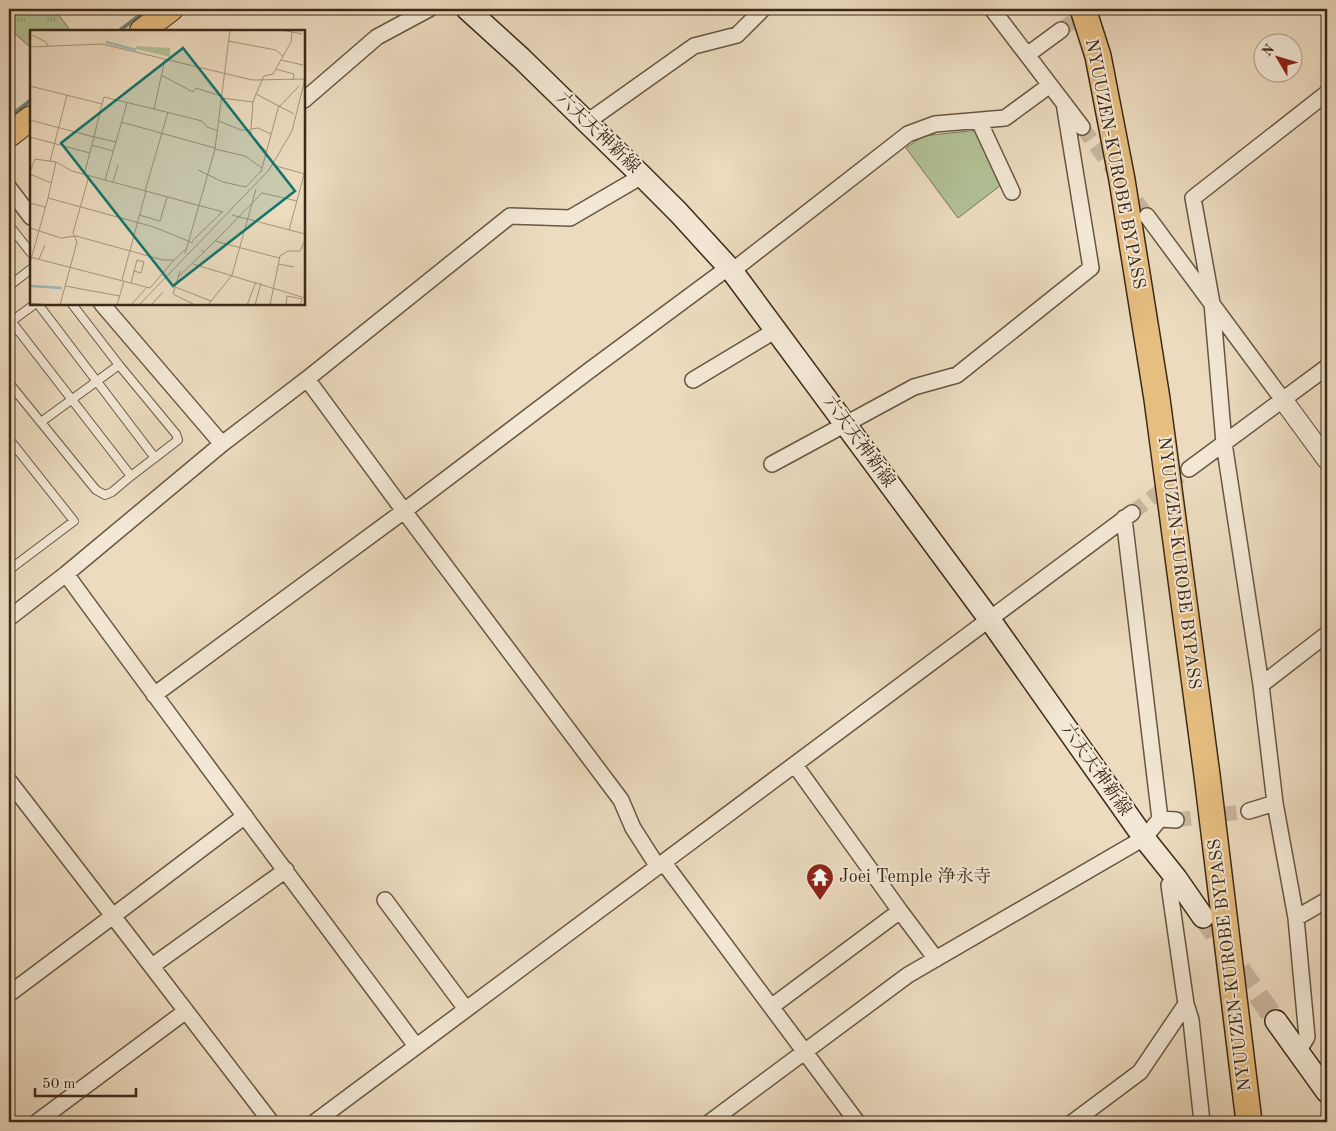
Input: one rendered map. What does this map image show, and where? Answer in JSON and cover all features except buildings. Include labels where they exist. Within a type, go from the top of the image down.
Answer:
[{"type":"highway","name":"NYUUZEN-KUROBE BYPASS","points":[[1083,9],[1098,56],[1122,180],[1157,399],[1206,765],[1249,1122]]},
{"type":"main road","points":[[143,30],[171,9]]},
{"type":"main road","name":"六天天神新線","points":[[467,9],[642,176],[731,269],[990,620],[1144,838],[1176,878],[1203,917]]},
{"type":"main road","points":[[9,135],[30,119]]},
{"type":"main road","points":[[1276,1021],[1327,1092]]},
{"type":"street","points":[[305,99],[377,37],[429,9]]},
{"type":"street","points":[[587,122],[694,46],[737,35],[763,9]]},
{"type":"street","points":[[992,9],[1082,127]]},
{"type":"street","points":[[1027,55],[1061,30]]},
{"type":"street","points":[[154,695],[404,511],[590,370],[731,269],[908,134],[934,124],[1005,118],[1050,85]]},
{"type":"street","points":[[1298,1052],[1307,1037],[1296,918],[1275,803],[1261,685],[1224,443],[1212,303],[1193,198],[1327,93]]},
{"type":"street","points":[[772,464],[914,387],[957,375],[1091,268],[1064,103]]},
{"type":"street","points":[[979,120],[1012,192]]},
{"type":"street","points":[[9,618],[66,574],[222,444],[307,379],[510,216],[570,218],[642,176]]},
{"type":"street","points":[[9,188],[30,216]]},
{"type":"street","points":[[1148,216],[1327,460]]},
{"type":"street","points":[[103,305],[222,444]]},
{"type":"street","points":[[693,380],[776,330]]},
{"type":"street","points":[[1189,469],[1327,367]]},
{"type":"street","points":[[307,379],[621,800],[633,828],[857,1122]]},
{"type":"street","points":[[318,1121],[1128,516],[1160,820],[1144,838],[908,975],[710,1122]]},
{"type":"street","points":[[66,574],[416,1046]]},
{"type":"street","points":[[1261,685],[1327,634]]},
{"type":"street","points":[[794,766],[936,959]]},
{"type":"street","points":[[9,781],[271,1122]]},
{"type":"street","points":[[1250,811],[1275,803]]},
{"type":"street","points":[[9,994],[245,816]]},
{"type":"street","points":[[1160,820],[1176,820]]},
{"type":"street","points":[[152,966],[286,870]]},
{"type":"street","points":[[1176,878],[1169,885],[1186,1004],[1191,1020],[1202,1122]]},
{"type":"street","points":[[386,900],[466,1009]]},
{"type":"street","points":[[1296,918],[1327,900]]},
{"type":"street","points":[[771,1007],[900,911]]},
{"type":"street","points":[[1072,1122],[1140,1072],[1186,1004]]},
{"type":"street","points":[[37,1122],[186,1011]]},
{"type":"lane","points":[[9,225],[30,252]]},
{"type":"lane","points":[[9,286],[30,270]]},
{"type":"lane","points":[[35,305],[10,322],[131,476]]},
{"type":"lane","points":[[37,305],[155,458]]},
{"type":"lane","points":[[9,382],[96,490],[105,495],[112,492],[178,440],[176,434],[73,305]]},
{"type":"lane","points":[[41,422],[119,365]]},
{"type":"lane","points":[[9,439],[74,521],[9,570]]},
{"type":"green space","points":[[9,9],[54,9],[70,30],[30,30],[30,47],[9,28]]},
{"type":"green space","points":[[978,130],[1001,185],[958,218],[906,148],[923,136]]},
{"type":"waterway","points":[[120,30],[148,9]]},
{"type":"waterway","points":[[9,117],[30,101]]},
{"type":"tunnel","points":[[1061,30],[1089,9]]},
{"type":"tunnel","points":[[1082,127],[1147,216]]},
{"type":"tunnel","points":[[1132,513],[1189,469]]},
{"type":"tunnel","points":[[1176,820],[1249,811]]},
{"type":"tunnel","points":[[1203,917],[1276,1021]]},
{"type":"place","name":"Joei Temple 浄永寺","points":[[820,901]]}]
